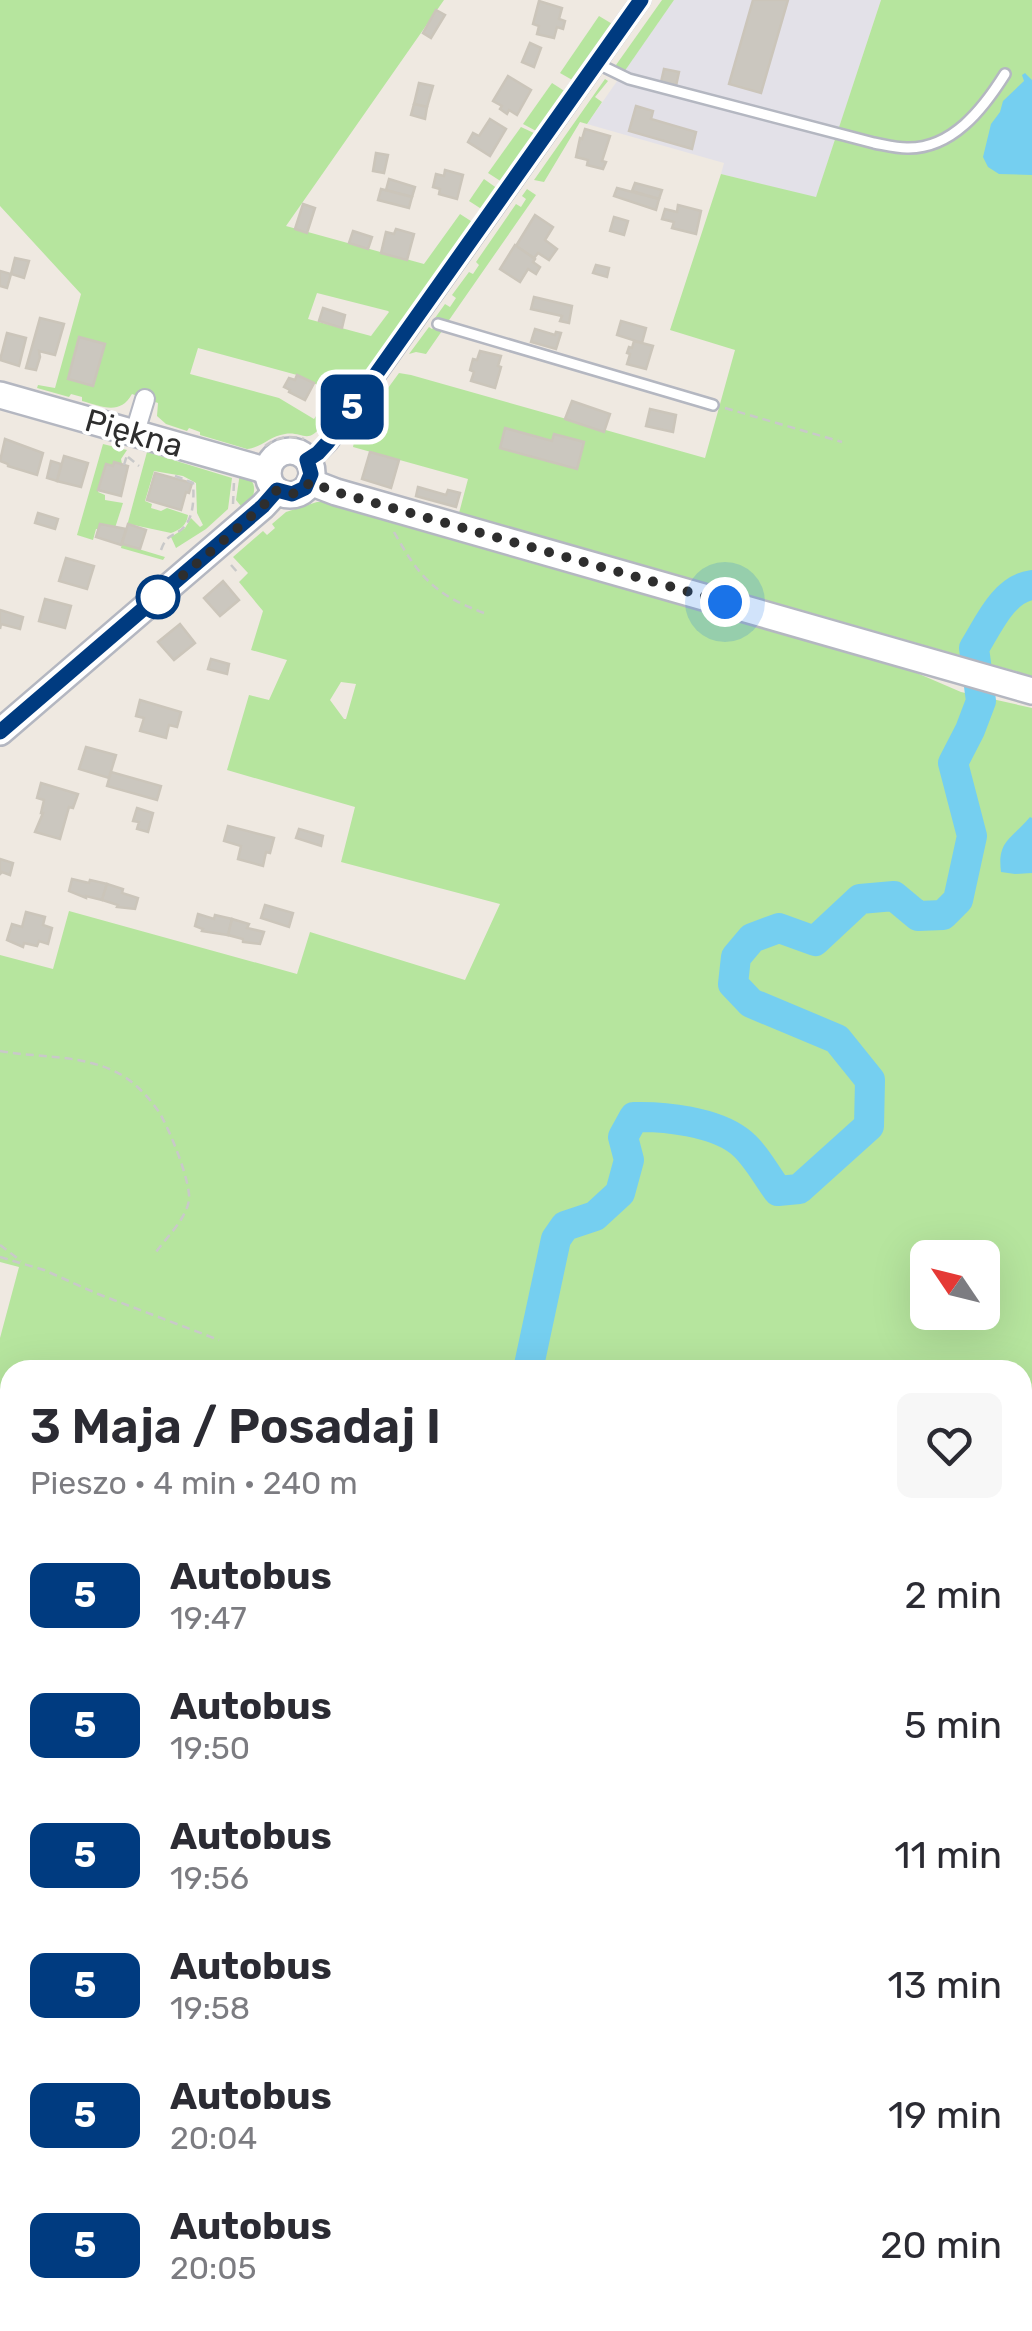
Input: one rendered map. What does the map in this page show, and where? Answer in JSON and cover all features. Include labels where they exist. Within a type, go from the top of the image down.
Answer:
[{"type":"street","points":[[268,471],[292,494],[299,492],[309,461],[328,442],[641,0]]},
{"type":"street","name":"Piękna","points":[[0,395],[130,446],[268,471]]},
{"type":"street","points":[[130,446],[145,399]]},
{"type":"street","points":[[0,732],[263,506],[270,464],[280,453],[295,452],[309,461],[336,492],[1032,691]]},
{"type":"lane","points":[[596,63],[628,80],[906,148],[943,142],[994,92],[1005,74]]},
{"type":"lane","points":[[438,324],[714,405]]},
{"type":"path","points":[[714,405],[842,442]]},
{"type":"path","points":[[268,471],[279,438],[293,436],[309,461]]},
{"type":"path","points":[[124,465],[130,446]]},
{"type":"path","points":[[130,446],[139,466]]},
{"type":"path","points":[[161,550],[166,538],[186,525],[192,508],[193,483],[174,475],[173,478]]},
{"type":"path","points":[[232,510],[235,475]]},
{"type":"path","points":[[182,504],[192,508]]},
{"type":"path","points":[[390,508],[388,522],[419,574],[445,594],[484,613]]},
{"type":"path","points":[[226,560],[239,574]]},
{"type":"path","points":[[0,1051],[77,1059],[116,1072],[134,1084],[160,1114],[182,1166],[189,1200],[156,1252]]},
{"type":"path","points":[[0,1245],[26,1265]]},
{"type":"path","points":[[0,1257],[219,1340]]},
{"type":"shaded area","points":[[674,0],[881,0],[816,198],[721,174],[724,163],[587,124]]},
{"type":"green space","points":[[0,0],[444,0],[286,226],[424,264],[460,214],[474,223],[327,429],[321,426],[308,436],[280,435],[247,449],[166,424],[157,416],[158,403],[132,394],[122,405],[110,408],[82,401],[82,397],[37,388],[55,388],[81,294],[0,206]],"holes":[[[317,293],[388,311],[389,312],[371,336],[308,319]],[[198,348],[297,375],[332,392],[314,419],[279,398],[190,374]]]},
{"type":"green space","points":[[662,0],[674,0],[624,72],[616,65]]},
{"type":"green space","points":[[881,0],[1032,0],[1032,676],[562,542],[458,517],[468,479],[353,447],[356,432],[399,373],[705,458],[735,350],[670,330],[721,174],[816,197]]},
{"type":"green space","points":[[599,16],[614,25],[574,81],[560,73]]},
{"type":"green space","points":[[605,79],[608,81],[595,97],[602,102],[587,124],[580,122],[544,182],[534,180]]},
{"type":"green space","points":[[552,83],[566,92],[538,132],[523,124]]},
{"type":"green space","points":[[521,127],[536,134],[502,182],[488,173]]},
{"type":"green space","points":[[484,179],[498,189],[483,210],[469,201]]},
{"type":"green space","points":[[527,189],[536,195],[447,323],[435,318],[445,304],[450,307],[456,298],[452,295],[469,272],[473,274],[479,265],[476,262],[516,204],[521,207]]},
{"type":"green space","points":[[429,327],[444,328],[426,354],[409,354]]},
{"type":"green space","points":[[103,444],[127,450],[122,464],[106,465],[98,492],[105,495],[105,500],[123,503],[115,528],[100,524],[93,540],[77,535]]},
{"type":"green space","points":[[147,452],[232,478],[228,509],[176,548],[171,537],[185,528],[191,518],[200,527],[203,525],[197,513],[196,483],[183,476],[154,471],[145,501],[152,504],[151,508],[188,515],[186,522],[171,533],[129,524],[122,543]]},
{"type":"green space","points":[[240,473],[251,480],[254,489],[245,511],[236,500]]},
{"type":"green space","points":[[317,502],[404,520],[403,526],[882,658],[961,692],[1032,708],[1032,1360],[0,1360],[0,1338],[19,1267],[0,1262],[0,955],[53,969],[69,911],[297,974],[310,932],[465,980],[500,904],[341,862],[355,807],[227,770],[249,695],[269,700],[287,660],[251,650],[263,611],[239,582],[248,573],[233,557],[263,531],[267,535],[275,528],[272,524],[286,512]],"holes":[[[341,682],[356,684],[346,719],[330,700]]]},
{"type":"green space","points":[[122,544],[165,557],[163,560],[121,548]]},
{"type":"water","points":[[1025,73],[1032,80],[1032,175],[999,174],[988,167],[983,157],[991,124],[1003,101],[1024,81]]},
{"type":"water","points":[[1030,817],[1032,873],[1001,872],[1004,846]]},
{"type":"building","points":[[753,0],[788,0],[761,93],[729,84]]},
{"type":"building","points":[[539,1],[562,8],[559,19],[565,21],[563,29],[557,27],[554,38],[537,34],[539,26],[533,24]]},
{"type":"building","points":[[436,10],[445,15],[431,38],[423,33]]},
{"type":"building","points":[[530,43],[541,48],[534,67],[522,62]]},
{"type":"building","points":[[664,69],[679,72],[676,86],[661,82]]},
{"type":"building","points":[[508,76],[531,90],[517,115],[509,110],[507,114],[493,101]]},
{"type":"building","points":[[419,83],[433,86],[427,107],[414,104]]},
{"type":"building","points":[[414,104],[427,107],[425,119],[411,115]]},
{"type":"building","points":[[636,106],[653,111],[651,119],[696,132],[692,149],[629,131]]},
{"type":"building","points":[[490,119],[506,129],[490,156],[468,142],[473,133],[479,136]]},
{"type":"building","points":[[585,129],[610,136],[603,169],[576,157]]},
{"type":"building","points":[[376,153],[388,155],[384,173],[373,171]]},
{"type":"building","points":[[445,170],[463,175],[457,199],[439,194],[440,189],[433,187],[436,174],[444,176]]},
{"type":"building","points":[[389,179],[415,187],[412,197],[386,190]]},
{"type":"building","points":[[635,183],[662,190],[659,199],[632,191]]},
{"type":"building","points":[[617,188],[659,199],[656,210],[614,196]]},
{"type":"building","points":[[381,189],[412,197],[409,208],[378,200]]},
{"type":"building","points":[[303,204],[315,208],[307,233],[295,229]]},
{"type":"building","points":[[678,205],[701,211],[696,234],[672,228],[674,222],[662,219],[665,209],[677,212]]},
{"type":"building","points":[[535,215],[553,227],[545,240],[557,249],[549,260],[538,253],[534,258],[516,246]]},
{"type":"building","points":[[614,217],[628,221],[624,235],[610,231]]},
{"type":"building","points":[[396,229],[414,234],[407,260],[381,253],[386,232],[394,234]]},
{"type":"building","points":[[353,231],[372,237],[368,249],[349,243]]},
{"type":"building","points":[[515,245],[540,267],[536,274],[528,269],[520,282],[500,269]]},
{"type":"building","points":[[15,258],[29,261],[24,278],[11,274]]},
{"type":"building","points":[[596,265],[609,268],[607,277],[593,273]]},
{"type":"building","points":[[0,271],[11,274],[7,288],[0,286]]},
{"type":"building","points":[[534,297],[572,306],[569,323],[560,321],[562,316],[531,309]]},
{"type":"building","points":[[323,308],[345,315],[342,328],[319,321]]},
{"type":"building","points":[[40,318],[64,324],[55,355],[39,351],[36,370],[26,368]]},
{"type":"building","points":[[621,321],[646,328],[642,343],[617,335]]},
{"type":"building","points":[[535,329],[561,333],[556,349],[531,342]]},
{"type":"building","points":[[7,333],[26,338],[19,366],[0,360]]},
{"type":"building","points":[[79,337],[105,344],[93,386],[68,379]]},
{"type":"building","points":[[634,341],[653,346],[646,369],[627,364],[627,353]]},
{"type":"building","points":[[480,351],[501,356],[495,388],[471,381],[473,359],[477,360]]},
{"type":"building","points":[[297,375],[314,383],[305,400],[284,387],[289,378],[295,380]]},
{"type":"building","points":[[572,401],[610,414],[604,432],[565,419]]},
{"type":"building","points":[[650,409],[676,415],[673,432],[646,426]]},
{"type":"building","points":[[505,428],[552,441],[554,434],[584,442],[577,469],[500,448]]},
{"type":"building","points":[[5,439],[43,453],[37,475],[0,461]]},
{"type":"building","points":[[370,452],[399,460],[391,488],[362,479]]},
{"type":"building","points":[[64,456],[88,463],[81,487],[57,481]]},
{"type":"building","points":[[51,461],[61,464],[57,481],[47,478]]},
{"type":"building","points":[[114,462],[128,466],[121,496],[98,490],[106,464],[113,466]]},
{"type":"building","points":[[155,473],[192,483],[181,510],[147,500]]},
{"type":"building","points":[[418,487],[446,495],[448,490],[460,493],[456,507],[416,496]]},
{"type":"building","points":[[38,513],[58,519],[55,529],[35,523]]},
{"type":"building","points":[[100,524],[126,529],[121,545],[96,537]]},
{"type":"building","points":[[128,524],[146,530],[140,549],[122,544]]},
{"type":"building","points":[[66,558],[94,566],[87,589],[59,581]]},
{"type":"building","points":[[223,581],[239,600],[220,616],[204,598]]},
{"type":"building","points":[[45,599],[71,606],[65,628],[39,621]]},
{"type":"building","points":[[0,610],[23,617],[20,629],[1,624],[0,629]]},
{"type":"building","points":[[180,624],[195,643],[174,660],[158,642]]},
{"type":"building","points":[[211,659],[229,664],[227,674],[208,669]]},
{"type":"building","points":[[140,700],[181,712],[177,727],[169,725],[166,738],[140,731],[144,718],[136,716]]},
{"type":"building","points":[[86,747],[116,755],[109,778],[79,769]]},
{"type":"building","points":[[111,772],[161,786],[157,800],[107,786]]},
{"type":"building","points":[[41,783],[78,794],[73,808],[69,807],[60,839],[35,832],[43,813],[44,800],[37,798]]},
{"type":"building","points":[[137,808],[153,813],[148,832],[137,829],[139,822],[133,821]]},
{"type":"building","points":[[228,826],[274,838],[263,866],[238,859],[241,846],[224,841]]},
{"type":"building","points":[[299,829],[323,836],[321,846],[296,838]]},
{"type":"building","points":[[0,859],[13,863],[10,875],[0,874]]},
{"type":"building","points":[[72,879],[107,884],[102,900],[69,891]]},
{"type":"building","points":[[107,884],[138,898],[135,909],[102,900]]},
{"type":"building","points":[[265,905],[293,913],[289,927],[261,918]]},
{"type":"building","points":[[26,912],[45,917],[43,925],[52,928],[48,944],[39,941],[37,946],[24,943],[23,947],[7,940],[12,924],[22,927]]},
{"type":"building","points":[[198,914],[232,919],[228,935],[202,931],[195,926]]},
{"type":"building","points":[[232,919],[264,932],[260,944],[228,935]]},
{"type":"waterway","points":[[530,1360],[556,1239],[565,1226],[595,1216],[620,1193],[629,1160],[623,1137],[634,1117],[689,1122],[729,1134],[750,1152],[778,1191],[799,1189],[869,1126],[870,1080],[837,1039],[751,1003],[733,984],[736,957],[752,938],[779,928],[815,941],[860,899],[894,896],[918,916],[943,915],[958,900],[972,836],[953,763],[981,701],[974,648],[1005,601],[1032,585]]},
{"type":"bus line","name":"5","points":[[0,732],[277,490],[292,494],[305,488],[311,474],[307,460],[328,442],[641,0]]},
{"type":"route","points":[[158,597],[277,490],[292,494],[310,482],[725,602]]}]
